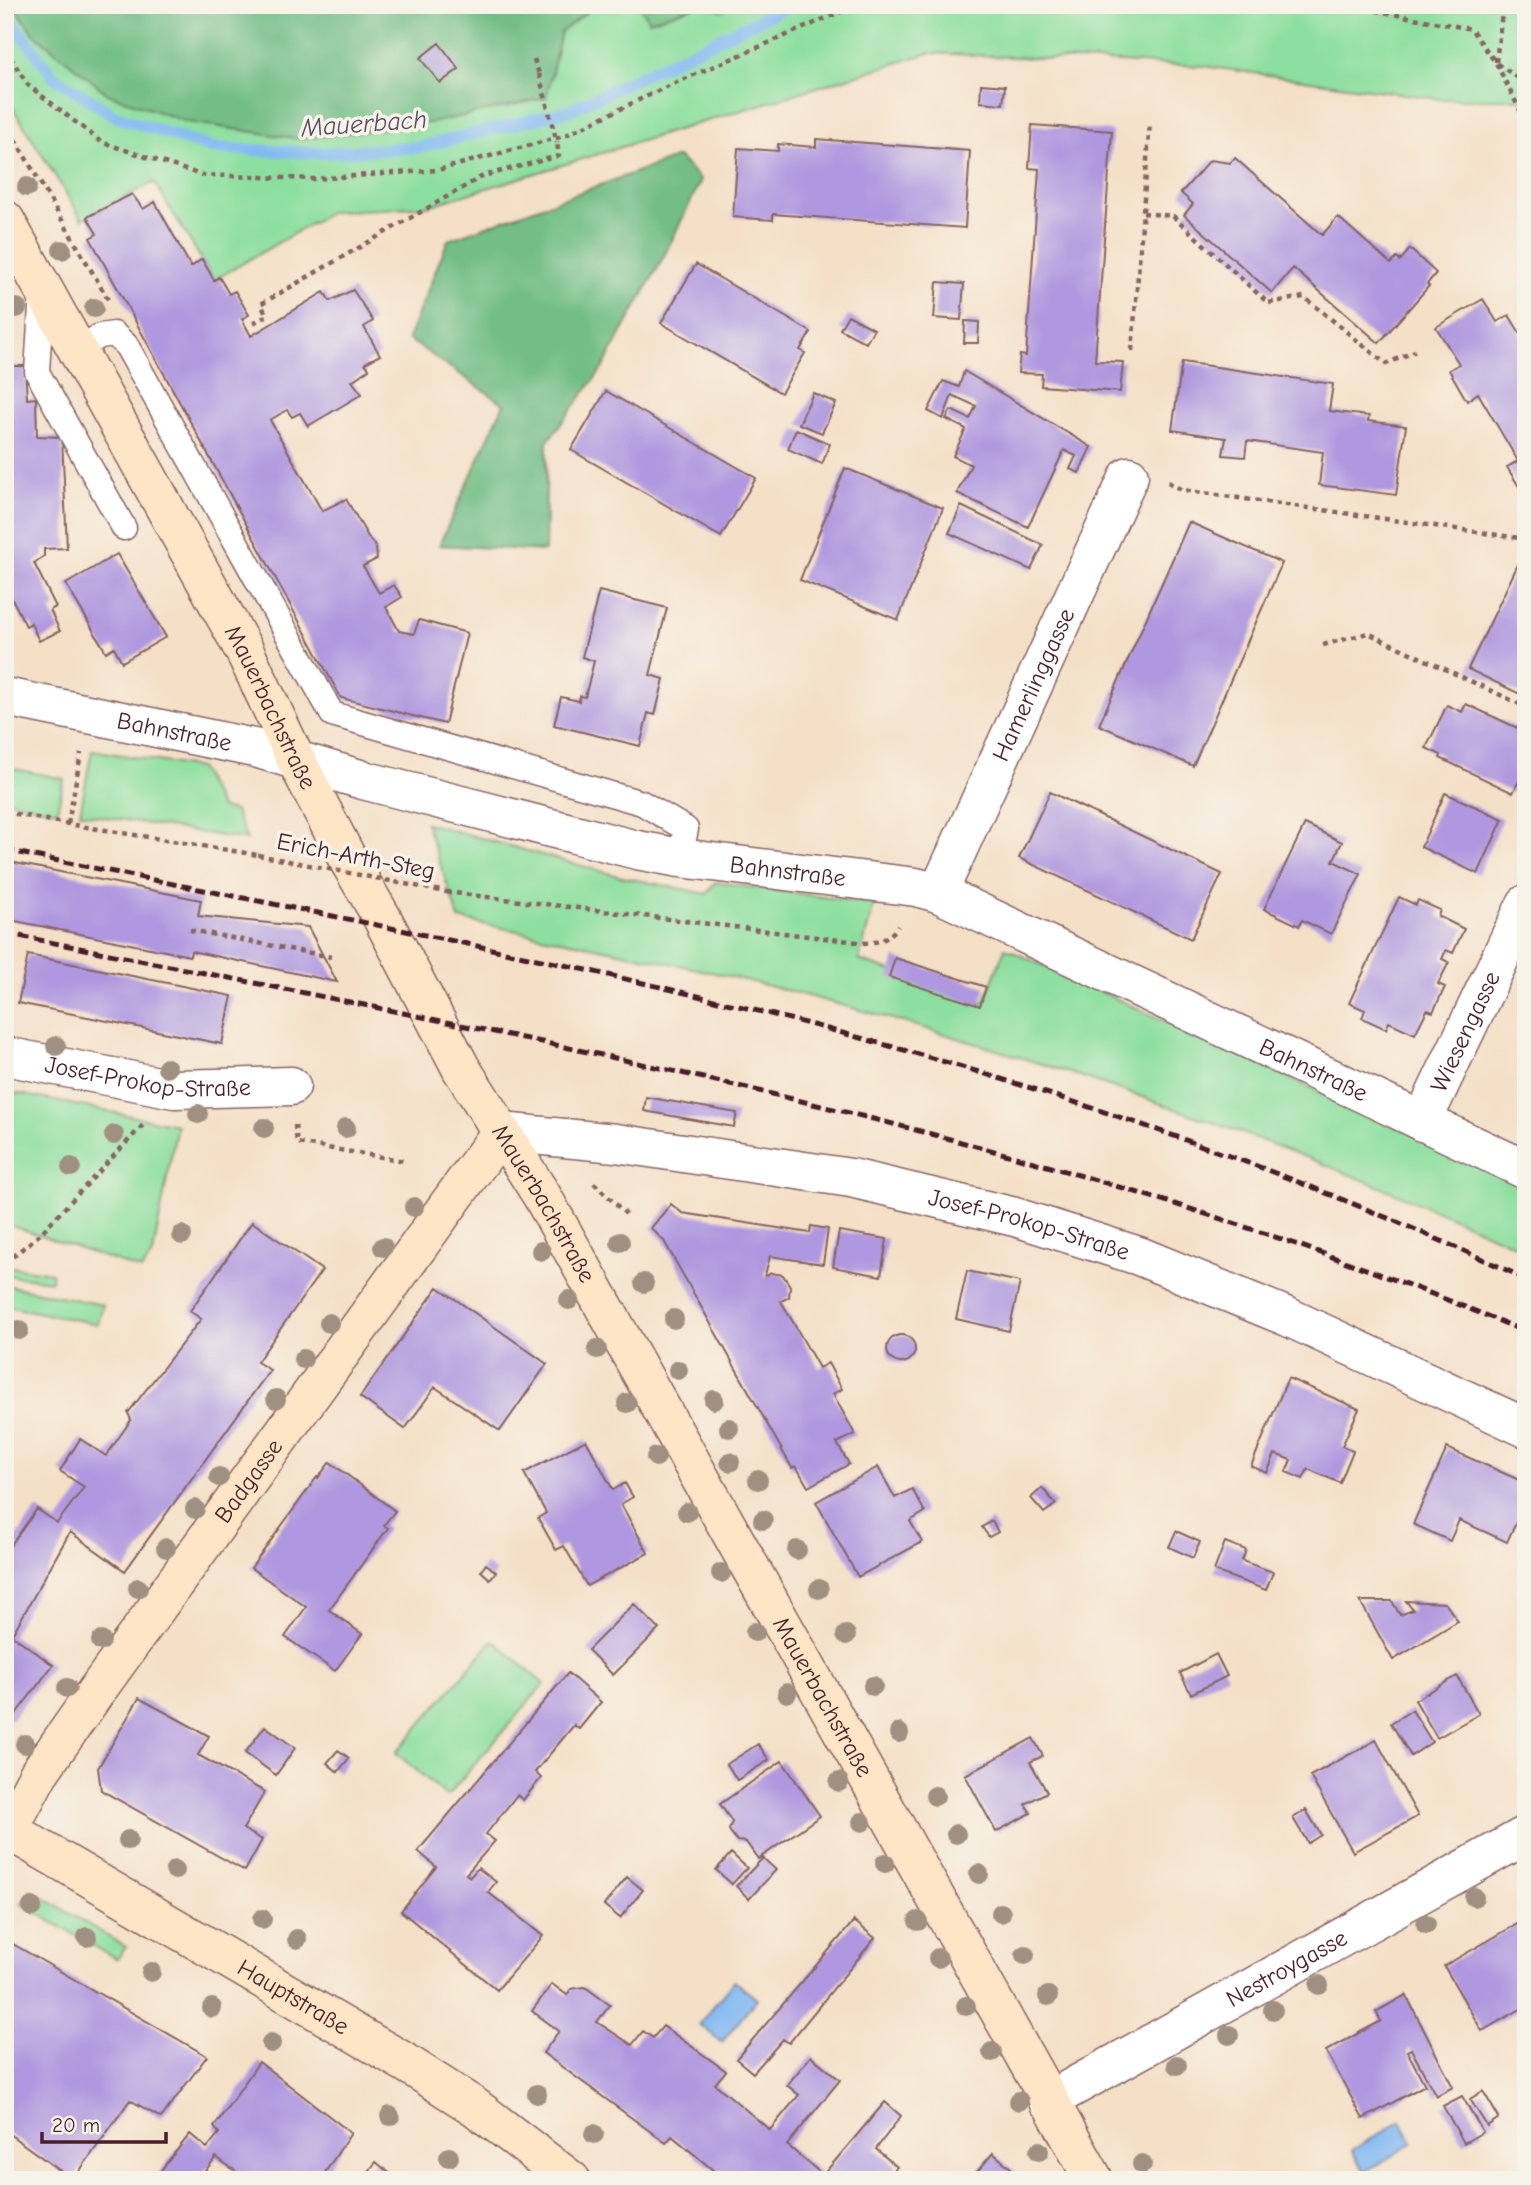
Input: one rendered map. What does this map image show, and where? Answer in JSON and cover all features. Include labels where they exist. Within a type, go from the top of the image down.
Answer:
[{"type":"main road","name":"Mauerbachstraße","points":[[5,220],[245,652],[296,760],[461,1068],[542,1196],[1094,2180]]},
{"type":"main road","name":"Badgasse","points":[[7,1832],[39,1773],[95,1693],[501,1132]]},
{"type":"main road","name":"Hauptstraße","points":[[7,1832],[406,2063],[475,2107],[571,2180]]},
{"type":"street","name":"Hamerlinggasse","points":[[927,890],[1146,477]]},
{"type":"street","name":"Bahnstraße","points":[[5,697],[259,748],[637,850],[927,890],[1526,1170]]},
{"type":"street","name":"Wiesengasse","points":[[1422,1122],[1526,904]]},
{"type":"street","name":"Josef-Prokop-Straße","points":[[5,1056],[174,1089],[291,1086]]},
{"type":"street","name":"Josef-Prokop-Straße","points":[[501,1132],[617,1143],[851,1178],[1015,1217],[1139,1256],[1287,1317],[1526,1428]]},
{"type":"street","name":"Nestroygasse","points":[[1048,2101],[1526,1835]]},
{"type":"lane","points":[[42,286],[37,372],[124,528]]},
{"type":"lane","points":[[77,349],[100,336],[114,334],[126,345],[332,714],[642,803],[686,829],[680,858]]},
{"type":"path","points":[[5,49],[28,85],[101,142],[201,175],[313,179],[438,170],[564,136],[668,86],[857,5]]},
{"type":"path","points":[[1346,5],[1472,29],[1496,63],[1526,122]]},
{"type":"path","points":[[1496,63],[1503,5]]},
{"type":"path","points":[[253,323],[267,316],[261,304],[484,176],[559,156],[534,59]]},
{"type":"path","points":[[1496,63],[1526,83]]},
{"type":"path","points":[[1132,351],[1150,122]]},
{"type":"path","points":[[1143,213],[1173,216],[1268,303],[1304,297],[1386,364],[1415,351]]},
{"type":"path","points":[[1146,477],[1182,490],[1526,539]]},
{"type":"path","points":[[1323,645],[1368,633],[1526,707]]},
{"type":"path","points":[[68,824],[80,756]]},
{"type":"path","name":"Erich-Arth-Steg","points":[[5,812],[258,855],[446,892],[866,943],[880,942],[892,935],[927,890]]},
{"type":"path","points":[[190,930],[331,957]]},
{"type":"path","points":[[291,1086],[297,1143],[405,1161]]},
{"type":"path","points":[[5,1263],[40,1235],[174,1089]]},
{"type":"path","points":[[604,1195],[626,1214]]},
{"type":"green space","points":[[5,5],[14,5],[33,33],[546,98],[561,32],[596,5],[640,5],[649,21],[700,5],[708,5],[721,11],[737,5],[1526,5],[1526,105],[1522,99],[1441,99],[1203,66],[929,53],[428,206],[331,212],[214,280],[154,182],[82,219],[5,95]]},
{"type":"green space","points":[[14,5],[596,5],[561,32],[546,98],[436,122],[301,139],[187,122],[108,94],[33,33]]},
{"type":"green space","points":[[640,5],[700,5],[649,21]]},
{"type":"green space","points":[[678,157],[701,180],[664,256],[602,369],[547,442],[545,551],[439,545],[504,404],[408,339],[448,240]]},
{"type":"green space","points":[[92,750],[199,768],[221,808],[235,811],[247,840],[80,813]]},
{"type":"green space","points":[[5,767],[64,779],[57,811],[5,800]]},
{"type":"green space","points":[[426,823],[622,877],[707,894],[715,882],[874,904],[859,960],[984,1003],[1005,948],[1526,1186],[1526,1250],[1340,1170],[1150,1100],[1053,1068],[859,1010],[761,984],[459,919]]},
{"type":"green space","points":[[5,1091],[177,1125],[153,1253],[142,1270],[7,1224],[5,1229]]},
{"type":"green space","points":[[5,1266],[52,1273],[51,1281],[5,1275]]},
{"type":"green space","points":[[5,1285],[103,1305],[98,1324],[5,1306]]},
{"type":"green space","points":[[493,1640],[544,1684],[447,1796],[396,1753]]},
{"type":"green space","points":[[31,1891],[126,1947],[117,1959],[21,1904]]},
{"type":"water","points":[[734,1981],[757,1999],[722,2042],[699,2024]]},
{"type":"water","points":[[1401,2121],[1413,2143],[1365,2172],[1352,2150]]},
{"type":"building","points":[[439,43],[459,69],[440,83],[420,58]]},
{"type":"building","points":[[981,84],[1005,86],[1003,104],[980,102]]},
{"type":"building","points":[[1032,125],[1112,131],[1095,361],[1123,362],[1120,392],[1041,386],[1042,374],[1018,373],[1020,355],[1026,356],[1039,169],[1029,168]]},
{"type":"building","points":[[816,139],[970,151],[965,228],[773,214],[773,220],[733,217],[738,148],[778,151],[778,144],[816,147]]},
{"type":"building","points":[[1235,158],[1322,235],[1338,217],[1391,264],[1397,258],[1400,261],[1410,249],[1436,273],[1427,284],[1429,286],[1379,343],[1293,268],[1272,293],[1184,215],[1193,204],[1181,193],[1210,160],[1230,163]]},
{"type":"building","points":[[132,194],[143,209],[155,202],[191,267],[202,259],[214,280],[219,277],[229,294],[235,291],[249,315],[242,319],[251,336],[324,292],[330,301],[353,290],[373,321],[364,327],[380,355],[365,363],[369,369],[352,381],[362,394],[308,426],[300,413],[292,417],[287,410],[270,420],[322,511],[346,499],[376,547],[377,559],[363,566],[379,593],[394,585],[402,597],[386,607],[399,631],[414,634],[419,620],[467,633],[445,724],[341,698],[90,238],[97,234],[87,217]]},
{"type":"building","points":[[696,264],[811,332],[800,350],[805,353],[781,393],[661,323]]},
{"type":"building","points":[[937,282],[964,284],[961,320],[934,318]]},
{"type":"building","points":[[1483,299],[1497,322],[1509,315],[1526,343],[1526,498],[1507,467],[1518,461],[1478,393],[1467,401],[1449,370],[1459,364],[1436,327]]},
{"type":"building","points":[[848,315],[874,329],[866,343],[840,329]]},
{"type":"building","points":[[965,321],[979,322],[978,343],[964,343]]},
{"type":"building","points":[[1182,362],[1333,384],[1329,411],[1369,416],[1368,421],[1406,426],[1396,495],[1319,485],[1323,452],[1247,441],[1245,457],[1223,455],[1226,438],[1172,430]]},
{"type":"building","points":[[5,366],[25,366],[27,399],[36,398],[37,436],[62,437],[67,548],[44,549],[44,556],[34,563],[56,607],[50,610],[60,631],[39,641],[31,623],[26,626],[5,585]]},
{"type":"building","points":[[964,371],[1091,447],[1079,473],[1070,469],[1076,456],[1064,450],[1028,527],[957,493],[971,465],[953,456],[966,429],[946,419],[951,410],[970,419],[976,406],[952,395],[943,419],[928,411],[943,381],[959,387]]},
{"type":"building","points":[[606,391],[756,478],[721,537],[571,450]]},
{"type":"building","points":[[813,393],[836,403],[822,433],[799,424]]},
{"type":"building","points":[[796,429],[830,444],[822,464],[788,449]]},
{"type":"building","points":[[845,468],[943,508],[898,620],[800,580]]},
{"type":"building","points":[[961,506],[1043,545],[1031,570],[949,533]]},
{"type":"building","points":[[1189,522],[1282,563],[1193,766],[1099,725]]},
{"type":"building","points":[[117,554],[166,637],[122,662],[114,647],[106,652],[66,584]]},
{"type":"building","points":[[1521,558],[1526,560],[1526,697],[1468,669]]},
{"type":"building","points":[[599,591],[667,608],[650,675],[664,679],[655,715],[648,713],[640,746],[554,725],[561,697],[579,701],[580,696],[585,697],[594,661],[582,657]]},
{"type":"building","points":[[1466,704],[1526,732],[1526,767],[1513,793],[1440,758],[1441,755],[1426,748],[1447,705],[1462,712]]},
{"type":"building","points":[[1050,792],[1222,874],[1191,939],[1019,858]]},
{"type":"building","points":[[1445,793],[1503,819],[1478,874],[1421,847]]},
{"type":"building","points":[[1305,824],[1342,842],[1333,861],[1361,874],[1331,934],[1302,920],[1299,926],[1264,909]]},
{"type":"building","points":[[5,861],[201,900],[198,916],[308,927],[337,982],[191,951],[190,956],[5,919]]},
{"type":"building","points":[[1399,897],[1416,905],[1418,900],[1440,910],[1438,916],[1464,929],[1453,953],[1446,950],[1442,959],[1449,962],[1438,984],[1445,987],[1433,1012],[1427,1010],[1415,1034],[1389,1022],[1386,1029],[1362,1018],[1365,1010],[1349,1003]]},
{"type":"building","points":[[28,955],[232,996],[222,1044],[18,1003]]},
{"type":"building","points":[[895,958],[986,987],[980,1006],[889,977]]},
{"type":"building","points":[[646,1097],[737,1113],[734,1127],[644,1111]]},
{"type":"building","points":[[671,1204],[682,1213],[810,1233],[811,1226],[828,1229],[823,1264],[770,1256],[765,1275],[783,1275],[790,1286],[789,1297],[781,1301],[819,1368],[828,1363],[842,1389],[833,1394],[855,1434],[837,1443],[849,1464],[808,1487],[796,1466],[792,1468],[664,1241],[651,1228]]},
{"type":"building","points":[[252,1222],[322,1270],[257,1362],[270,1370],[125,1571],[70,1532],[12,1635],[53,1665],[12,1719],[5,1720],[5,1553],[37,1509],[57,1523],[84,1487],[60,1471],[80,1439],[106,1456],[131,1420],[128,1413],[201,1319],[190,1311]]},
{"type":"building","points":[[839,1231],[887,1239],[881,1276],[833,1267]]},
{"type":"building","points":[[967,1271],[1020,1282],[1009,1331],[956,1319]]},
{"type":"building","points":[[438,1287],[547,1364],[500,1431],[435,1387],[405,1429],[360,1397]]},
{"type":"building","points":[[901,1335],[911,1339],[915,1349],[911,1359],[901,1363],[891,1359],[887,1349],[891,1339]]},
{"type":"building","points":[[1288,1378],[1359,1409],[1342,1446],[1353,1451],[1340,1483],[1308,1469],[1303,1479],[1286,1472],[1291,1460],[1275,1454],[1267,1473],[1251,1466]]},
{"type":"building","points":[[586,1440],[613,1490],[625,1483],[633,1497],[621,1504],[648,1553],[587,1586],[564,1546],[556,1550],[538,1518],[546,1513],[524,1473]]},
{"type":"building","points":[[1447,1448],[1526,1483],[1526,1500],[1507,1542],[1459,1520],[1450,1541],[1413,1524]]},
{"type":"building","points":[[330,1462],[395,1511],[384,1525],[388,1528],[329,1610],[362,1634],[335,1671],[285,1637],[306,1607],[251,1568]]},
{"type":"building","points":[[878,1467],[895,1498],[912,1489],[925,1512],[910,1521],[922,1542],[858,1577],[816,1502]]},
{"type":"building","points":[[1042,1488],[1056,1504],[1044,1513],[1031,1498]]},
{"type":"building","points":[[992,1521],[998,1532],[989,1537],[982,1527]]},
{"type":"building","points":[[1176,1531],[1200,1542],[1193,1558],[1169,1547]]},
{"type":"building","points":[[1225,1542],[1246,1550],[1242,1561],[1273,1572],[1266,1590],[1214,1571]]},
{"type":"building","points":[[486,1564],[496,1572],[490,1579],[481,1571]]},
{"type":"building","points":[[1360,1601],[1392,1601],[1400,1615],[1413,1610],[1406,1601],[1445,1603],[1458,1621],[1393,1660]]},
{"type":"building","points":[[634,1604],[659,1629],[613,1675],[588,1650]]},
{"type":"building","points":[[1216,1654],[1227,1676],[1191,1694],[1180,1673]]},
{"type":"building","points":[[568,1673],[601,1702],[579,1729],[574,1725],[535,1772],[541,1778],[523,1800],[517,1795],[486,1834],[495,1841],[466,1874],[470,1877],[478,1868],[496,1882],[488,1892],[543,1936],[497,1990],[401,1911],[436,1867],[418,1851]]},
{"type":"building","points":[[1457,1676],[1479,1714],[1437,1738],[1415,1700]]},
{"type":"building","points":[[139,1698],[209,1736],[198,1755],[265,1792],[243,1829],[262,1840],[245,1871],[101,1790],[98,1768]]},
{"type":"building","points":[[1412,1710],[1432,1742],[1411,1756],[1391,1723]]},
{"type":"building","points":[[265,1726],[295,1748],[276,1775],[245,1753]]},
{"type":"building","points":[[1033,1738],[1043,1756],[1030,1762],[1047,1792],[1025,1804],[1031,1813],[996,1832],[965,1775]]},
{"type":"building","points":[[1376,1740],[1418,1816],[1353,1852],[1310,1776]]},
{"type":"building","points":[[758,1744],[769,1760],[737,1780],[727,1764]]},
{"type":"building","points":[[338,1750],[349,1758],[338,1772],[327,1763]]},
{"type":"building","points":[[782,1761],[820,1816],[758,1859],[746,1842],[737,1841],[729,1830],[732,1822],[720,1804]]},
{"type":"building","points":[[1306,1810],[1321,1835],[1308,1843],[1293,1818]]},
{"type":"building","points":[[731,1853],[747,1868],[732,1884],[716,1870]]},
{"type":"building","points":[[763,1858],[776,1870],[749,1899],[736,1886]]},
{"type":"building","points":[[627,1877],[643,1890],[620,1918],[604,1905]]},
{"type":"building","points":[[1526,1919],[1526,2006],[1482,2031],[1444,1966]]},
{"type":"building","points":[[854,1921],[875,1938],[789,2043],[783,2039],[753,2073],[736,2059]]},
{"type":"building","points":[[13,1944],[207,2056],[161,2118],[130,2100],[73,2180],[5,2131],[5,1955]]},
{"type":"building","points":[[552,1984],[567,1995],[571,1989],[585,1987],[610,2005],[597,2022],[632,2045],[643,2031],[653,2038],[663,2026],[726,2071],[715,2084],[770,2130],[799,2095],[787,2085],[811,2056],[840,2080],[787,2145],[823,2175],[885,2102],[901,2116],[876,2149],[897,2167],[887,2180],[725,2180],[672,2136],[666,2143],[543,2053],[559,2031],[532,2011]]},
{"type":"building","points":[[1406,1995],[1453,2087],[1436,2096],[1411,2049],[1407,2051],[1425,2085],[1363,2119],[1326,2051],[1381,2021],[1376,2012]]},
{"type":"building","points":[[259,2062],[351,2133],[320,2180],[248,2180],[216,2157],[198,2180],[153,2180],[190,2134],[207,2148],[219,2133],[214,2127]]},
{"type":"building","points":[[1483,2091],[1499,2118],[1487,2126],[1470,2099]]},
{"type":"building","points":[[1462,2096],[1483,2132],[1464,2143],[1443,2106]]},
{"type":"building","points":[[993,2153],[1018,2174],[1012,2180],[970,2180]]},
{"type":"building","points":[[376,2162],[398,2180],[362,2180]]},
{"type":"waterway","name":"Mauerbach","points":[[5,12],[54,77],[115,116],[212,148],[321,153],[420,147],[568,111],[790,5]]},
{"type":"railway","points":[[5,850],[481,947],[600,973],[835,1031],[1025,1086],[1171,1135],[1315,1188],[1526,1279]]},
{"type":"railway","points":[[5,933],[584,1051],[776,1095],[967,1144],[1156,1198],[1342,1261],[1526,1332]]}]
